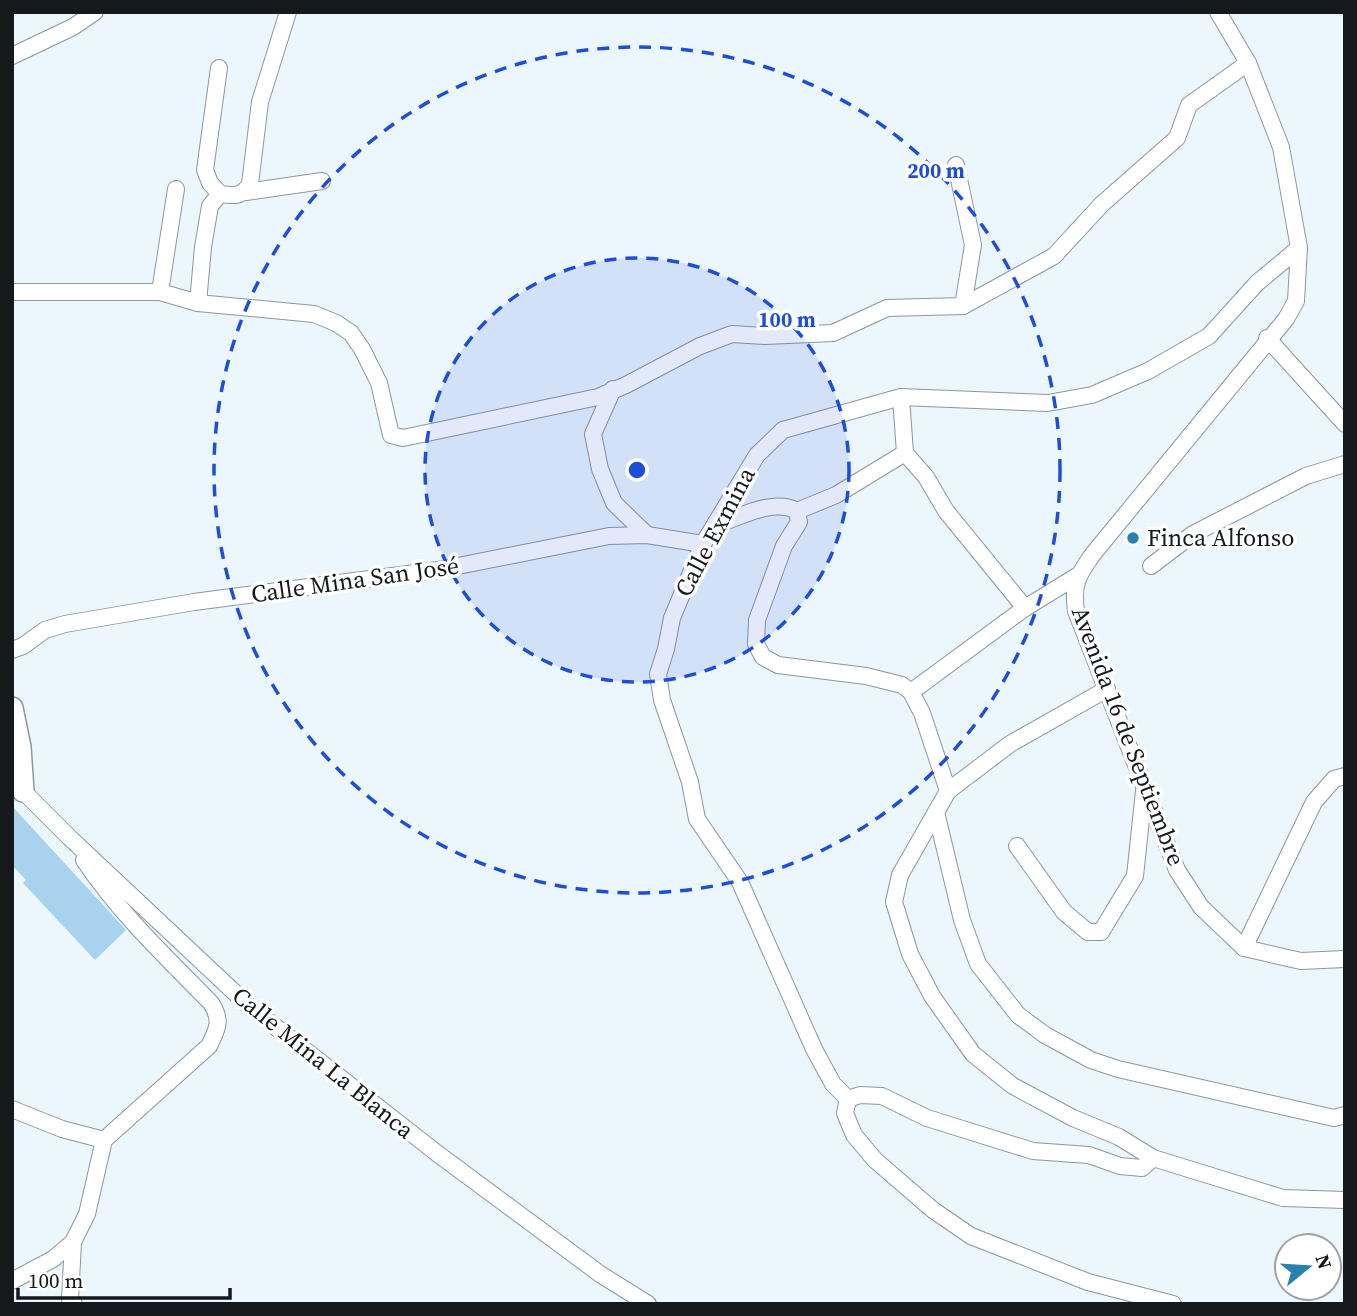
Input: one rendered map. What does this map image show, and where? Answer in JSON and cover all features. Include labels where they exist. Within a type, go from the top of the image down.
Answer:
[{"type":"street","points":[[12,56],[74,27],[95,12]]},
{"type":"street","points":[[246,192],[250,184],[260,102],[288,12]]},
{"type":"street","name":"Avenida 16 de Septiembre","points":[[1218,12],[1248,63],[1281,147],[1298,248],[1296,301],[1286,319],[1077,576],[1074,594],[1076,611],[1177,870],[1201,907],[1244,947]]},
{"type":"street","points":[[12,292],[160,292],[198,303],[314,314],[351,333],[379,383],[391,435],[402,438],[598,397],[699,346],[732,334],[765,336],[833,333],[887,308],[963,306],[1054,256],[1102,204],[1177,138],[1189,105],[1248,63]]},
{"type":"street","points":[[219,68],[205,170],[210,183],[220,194],[236,197],[246,192],[322,181]]},
{"type":"street","points":[[956,165],[973,245],[963,306]]},
{"type":"street","points":[[160,292],[176,189]]},
{"type":"street","points":[[198,303],[210,206],[220,194]]},
{"type":"street","name":"Calle Exmina","points":[[848,1098],[833,1084],[814,1049],[740,882],[697,819],[690,782],[662,700],[658,674],[672,618],[703,544],[757,455],[783,430],[901,397],[1048,403],[1092,395],[1148,371],[1209,336],[1257,283],[1298,248]]},
{"type":"street","points":[[1268,338],[1345,424]]},
{"type":"street","points":[[613,389],[593,434],[600,469],[614,503],[647,535]]},
{"type":"street","points":[[901,397],[905,453],[926,477],[946,511],[1025,608]]},
{"type":"street","points":[[797,511],[836,495],[905,453]]},
{"type":"street","points":[[1150,566],[1203,529],[1306,476],[1345,464]]},
{"type":"street","points":[[716,525],[771,506],[788,506],[797,511]]},
{"type":"street","points":[[797,511],[799,522],[783,546],[757,620],[756,644],[763,657],[778,665],[866,676],[902,685],[911,692],[922,713],[948,791]]},
{"type":"street","name":"Calle Mina San José","points":[[12,650],[23,646],[45,630],[65,624],[194,602],[438,570],[610,536],[647,535],[703,544]]},
{"type":"street","points":[[911,692],[1025,608],[1077,576]]},
{"type":"street","points":[[1107,688],[1010,744],[948,791],[900,876],[894,902],[910,954],[932,996],[973,1054],[1013,1086],[1073,1118],[1119,1137],[1153,1158],[1283,1198],[1345,1200]]},
{"type":"street","points":[[12,708],[20,747],[18,785]]},
{"type":"street","points":[[1345,776],[1334,779],[1314,802],[1244,947],[1301,961],[1345,959]]},
{"type":"street","name":"Calle Mina La Blanca","points":[[18,785],[70,838],[250,1007],[438,1154],[600,1274],[648,1304]]},
{"type":"street","points":[[1017,846],[1064,912],[1088,932],[1101,932],[1135,876],[1144,786]]},
{"type":"street","points":[[936,812],[962,920],[978,964],[1018,1015],[1045,1035],[1118,1069],[1334,1118],[1345,1115]]},
{"type":"street","points":[[12,1281],[52,1259],[73,1241],[87,1214],[104,1140],[209,1045],[218,1029],[219,1015],[211,1003],[130,919],[98,881],[70,838]]},
{"type":"street","points":[[1153,1158],[1142,1168],[1120,1166],[1089,1155],[1033,1151],[927,1118],[882,1096],[848,1098],[845,1113],[854,1135],[875,1160],[933,1210],[971,1236],[1088,1282],[1173,1304]]},
{"type":"street","points":[[12,1109],[62,1129],[104,1140]]},
{"type":"street","points":[[73,1241],[70,1299],[74,1304]]},
{"type":"building","points":[[12,806],[126,930],[95,960],[23,883],[26,880],[12,865]]},
{"type":"place","name":"Finca Alfonso","points":[[1133,538]]}]
